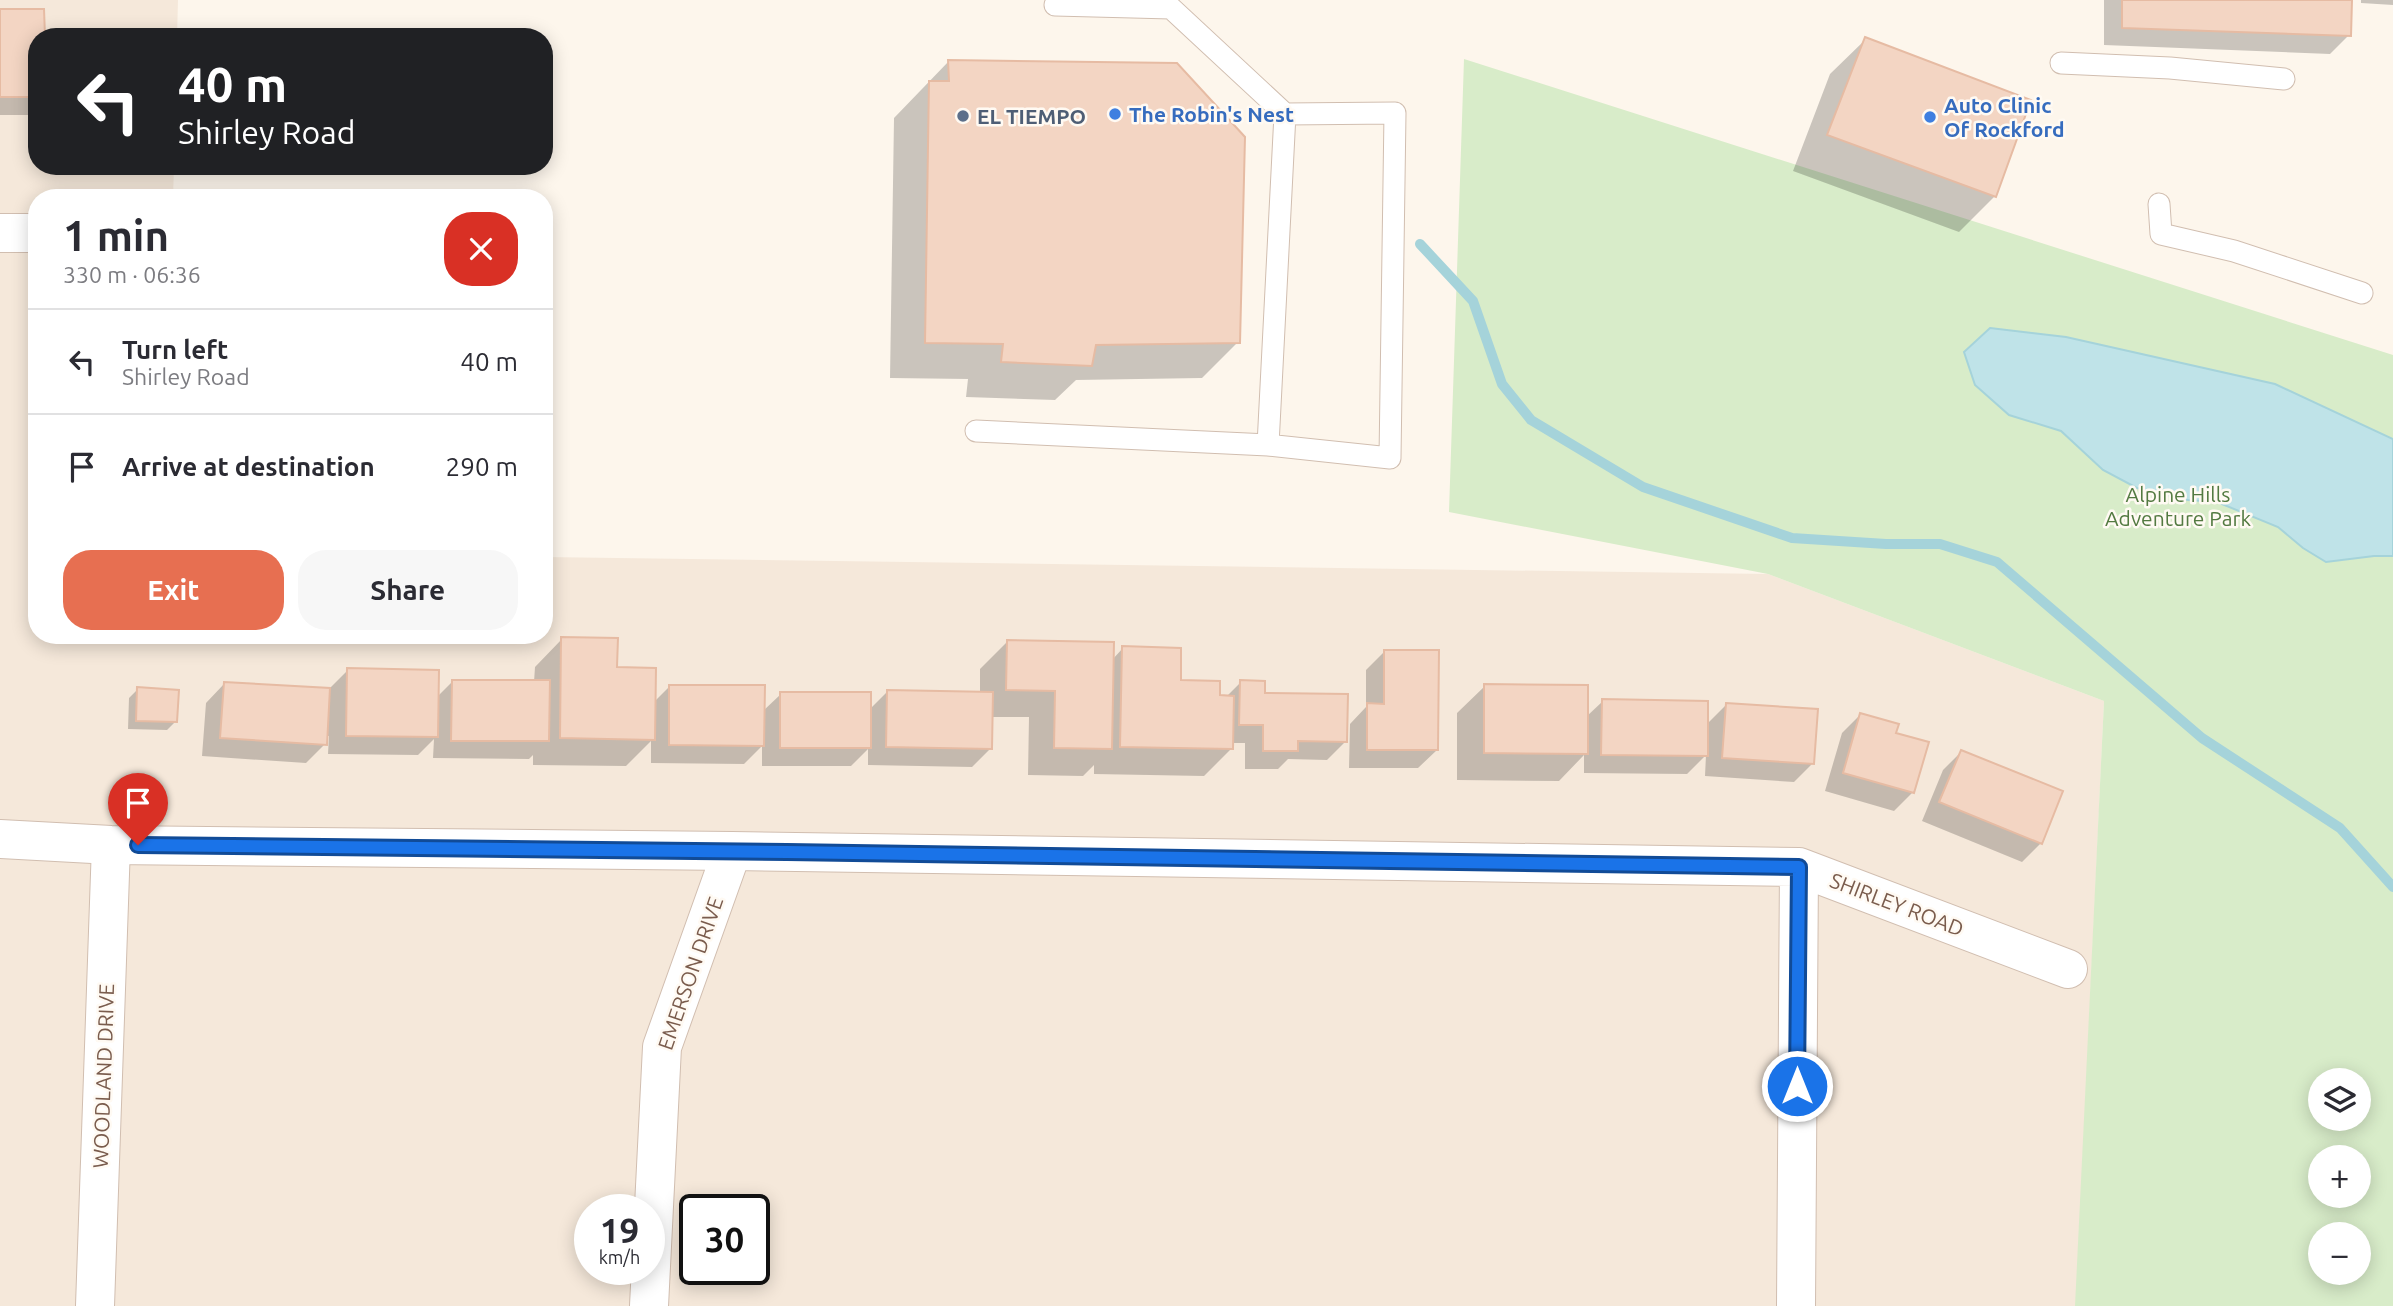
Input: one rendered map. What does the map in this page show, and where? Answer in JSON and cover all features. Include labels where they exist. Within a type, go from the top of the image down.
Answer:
[{"type":"street","points":[[0,233],[28,233]]},
{"type":"street","name":"SHIRLEY ROAD","points":[[0,839],[111,845],[1799,867],[2068,969]]},
{"type":"street","name":"WOODLAND DRIVE","points":[[96,1306],[111,845]]},
{"type":"street","name":"EMERSON DRIVE","points":[[649,1306],[662,1047],[732,851]]},
{"type":"street","points":[[1796,1306],[1799,867]]},
{"type":"lane","points":[[976,431],[1268,445],[1390,458],[1395,113],[1285,114],[1171,8],[1055,5]]},
{"type":"lane","points":[[2060,63],[2170,68],[2284,79]]},
{"type":"lane","points":[[1268,445],[1285,114]]},
{"type":"lane","points":[[2158,204],[2161,233],[2234,251],[2362,293]]},
{"type":"shaded area","points":[[0,0],[178,0],[177,28],[28,28],[28,175],[174,175],[173,189],[28,189],[28,644],[553,644],[553,557],[1768,574],[2104,701],[2076,1306],[0,1306]]},
{"type":"green space","name":"Alpine Hills Adventure Park","points":[[1464,59],[2393,355],[2393,1306],[2075,1306],[2104,701],[1768,574],[1449,512]]},
{"type":"water","points":[[1990,328],[2066,337],[2275,384],[2393,439],[2393,556],[2326,562],[2303,548],[2278,527],[2217,502],[2188,500],[2137,488],[2103,470],[2061,431],[2009,415],[1975,385],[1964,352]]},
{"type":"building","points":[[2122,0],[2352,0],[2351,36],[2122,28]]},
{"type":"building","points":[[0,9],[44,9],[45,28],[28,28],[28,97],[0,97]]},
{"type":"building","name":"Auto Clinic Of Rockford","points":[[1865,37],[2031,100],[1996,197],[1827,135]]},
{"type":"building","points":[[948,60],[1177,63],[1245,137],[1240,343],[1096,345],[1092,366],[1001,362],[1003,344],[925,343],[929,81],[949,81]]},
{"type":"building","points":[[561,637],[618,638],[617,667],[656,668],[655,740],[560,738]]},
{"type":"building","points":[[1007,640],[1114,642],[1112,749],[1054,748],[1055,691],[1006,690]]},
{"type":"building","points":[[1122,646],[1181,648],[1181,680],[1220,681],[1220,695],[1234,696],[1233,749],[1120,747]]},
{"type":"building","points":[[1384,650],[1439,650],[1438,750],[1367,750],[1367,703],[1384,704]]},
{"type":"building","points":[[347,668],[439,670],[438,737],[346,736]]},
{"type":"building","points":[[452,680],[550,680],[549,741],[451,741]]},
{"type":"building","points":[[1240,680],[1265,681],[1265,693],[1348,694],[1347,742],[1298,741],[1298,751],[1263,751],[1263,725],[1239,725]]},
{"type":"building","points":[[224,682],[330,688],[327,745],[220,738]]},
{"type":"building","points":[[1484,684],[1588,685],[1588,754],[1484,753]]},
{"type":"building","points":[[669,685],[765,685],[764,746],[669,745]]},
{"type":"building","points":[[137,687],[179,690],[177,722],[136,721]]},
{"type":"building","points":[[887,690],[993,692],[992,749],[886,747]]},
{"type":"building","points":[[780,692],[871,692],[871,748],[780,748]]},
{"type":"building","points":[[1602,699],[1708,701],[1708,756],[1601,755]]},
{"type":"building","points":[[1726,703],[1818,709],[1814,764],[1722,758]]},
{"type":"building","points":[[1860,713],[1899,724],[1896,733],[1929,742],[1914,793],[1843,773]]},
{"type":"building","points":[[1961,750],[2063,791],[2042,844],[1939,802]]},
{"type":"waterway","points":[[1420,244],[1473,301],[1502,384],[1531,420],[1643,487],[1792,538],[1886,544],[1940,544],[1997,562],[2202,738],[2340,828],[2393,887]]},
{"type":"place","name":"The Robin's Nest","points":[[1115,114]]},
{"type":"place","name":"EL TIEMPO","points":[[963,116]]},
{"type":"place","name":"Auto Clinic Of Rockford","points":[[1930,117]]},
{"type":"route","points":[[138,845],[1799,867],[1797,1086]]}]
